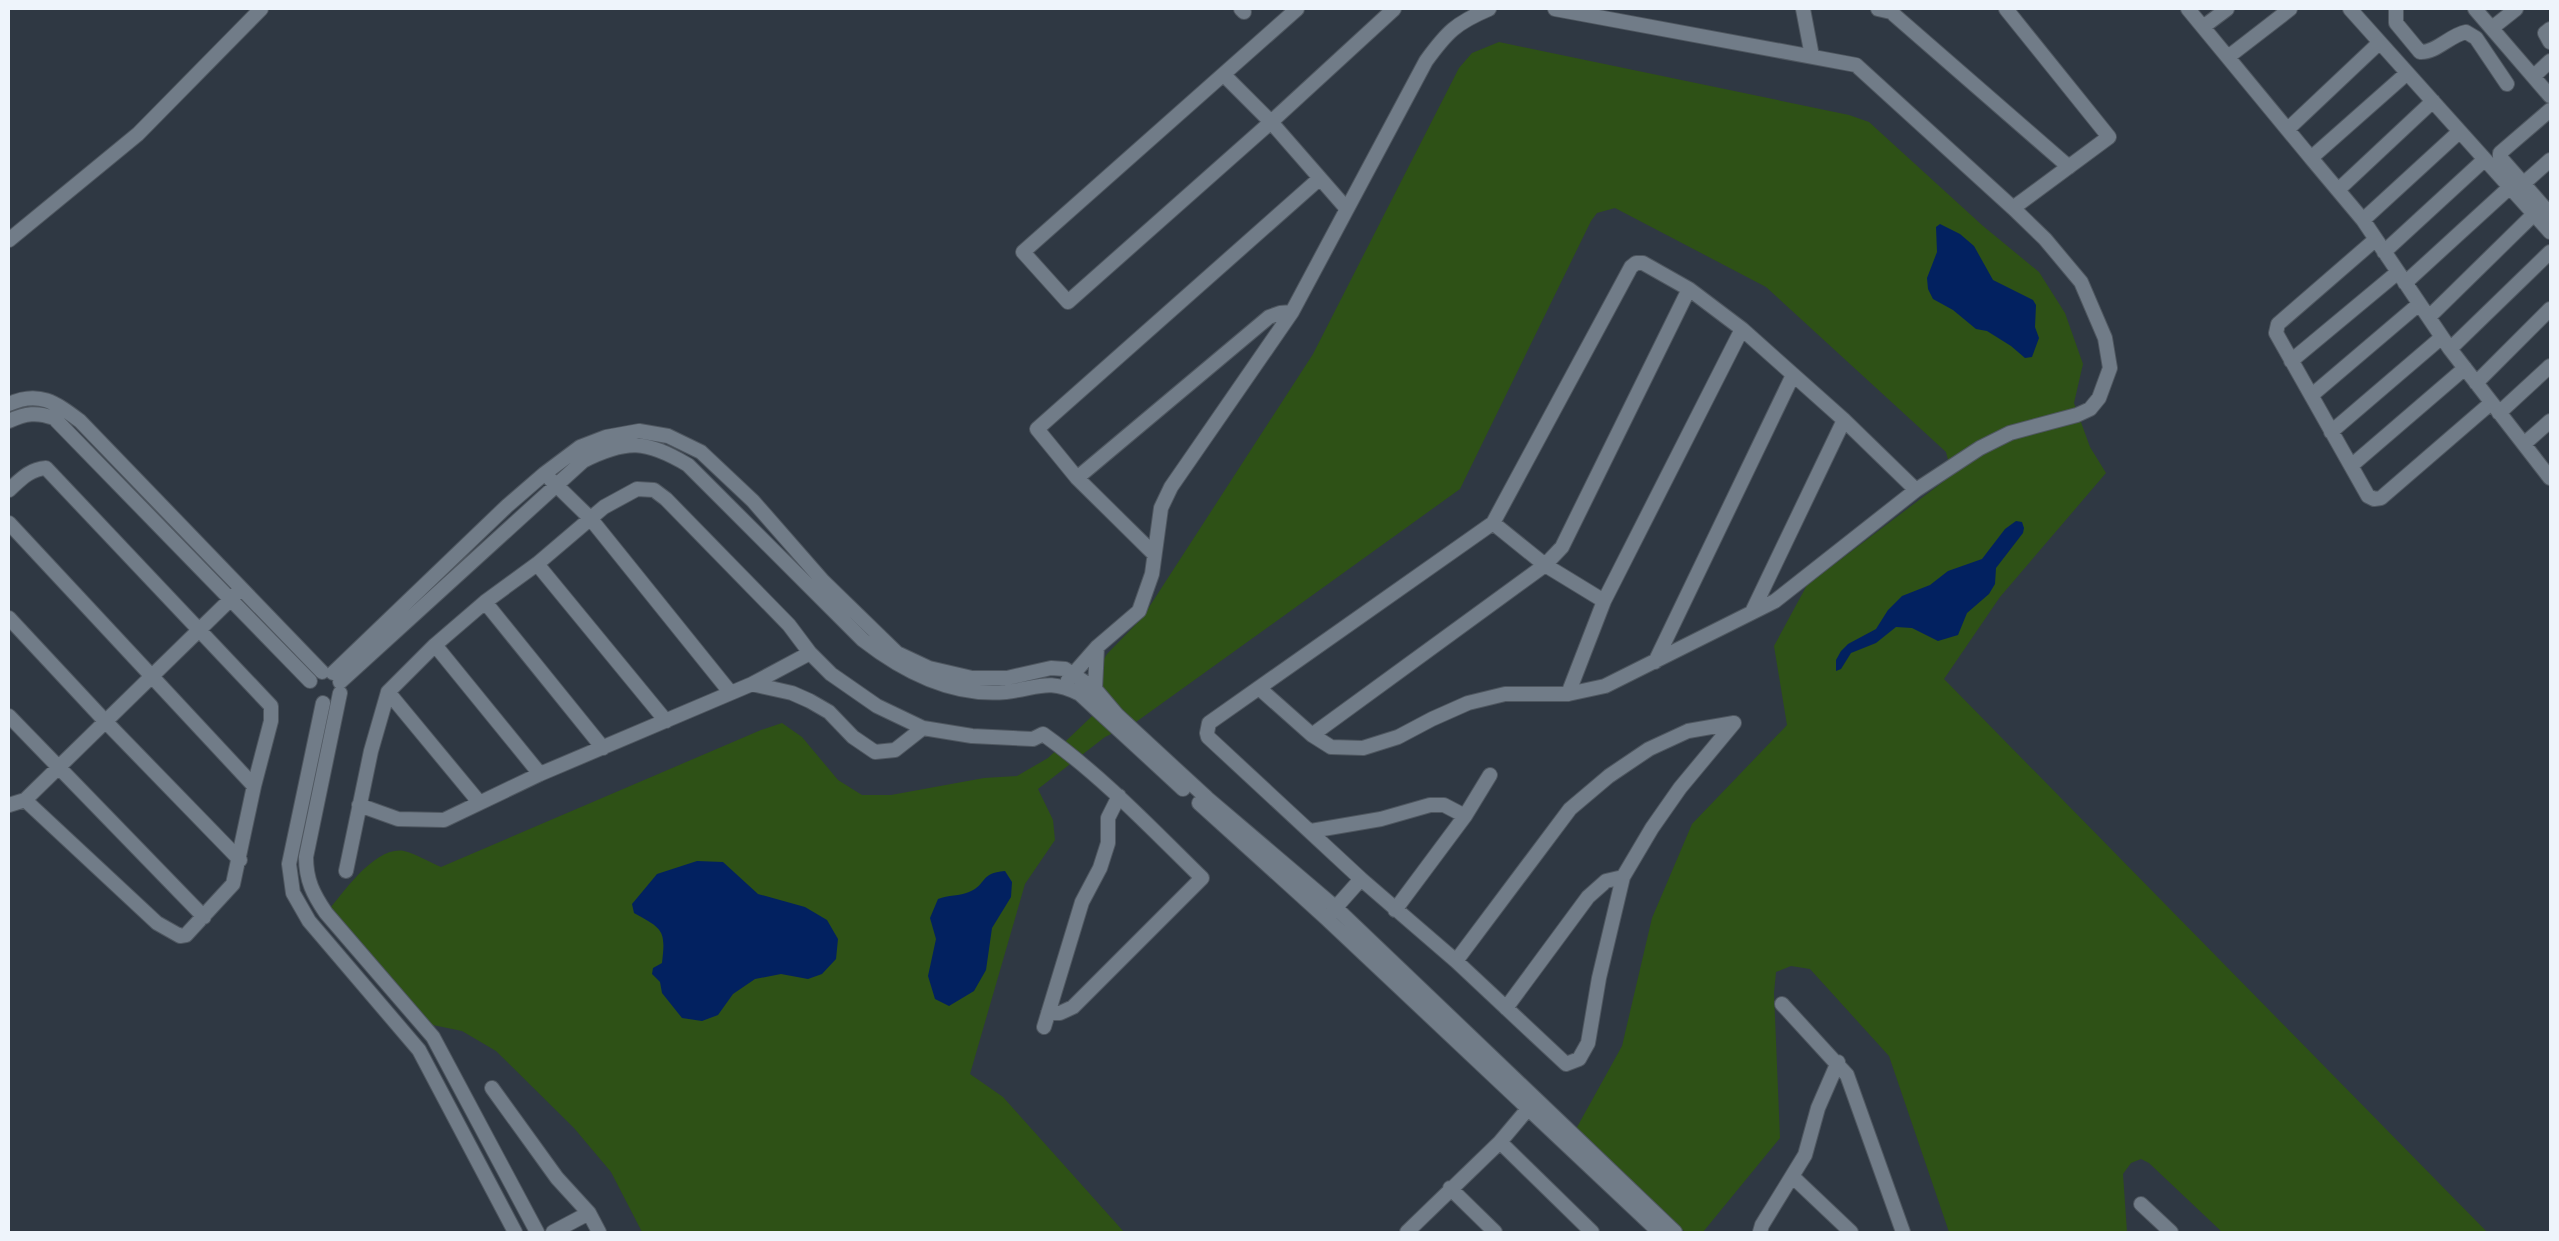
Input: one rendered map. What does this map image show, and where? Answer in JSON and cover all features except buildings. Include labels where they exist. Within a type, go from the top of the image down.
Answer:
[{"type":"street","points":[[9,240],[138,134],[261,9]]},
{"type":"street","points":[[1297,9],[1023,252],[1068,302],[1394,9]]},
{"type":"street","points":[[1063,686],[1073,672],[1097,647],[1139,611],[1152,574],[1161,508],[1171,487],[1292,312],[1426,61],[1446,34],[1464,20],[1489,9]]},
{"type":"street","points":[[1259,688],[1312,735],[1331,747],[1363,748],[1398,738],[1432,719],[1468,703],[1505,694],[1568,694],[1605,686],[1775,601],[1916,490],[1980,448],[2010,433],[2077,416],[2090,409],[2099,398],[2110,368],[2105,338],[2081,282],[2045,239],[2013,208],[1856,65],[1555,9]]},
{"type":"street","points":[[1803,9],[1812,56]]},
{"type":"street","points":[[2006,9],[2109,137],[2013,208]]},
{"type":"street","points":[[2188,9],[2363,220],[2450,349],[2550,478]]},
{"type":"street","points":[[2203,27],[2227,9]]},
{"type":"street","points":[[2228,57],[2290,9]]},
{"type":"street","points":[[2350,9],[2484,160],[2545,211],[2550,232]]},
{"type":"street","points":[[2396,9],[2396,23],[2420,52],[2428,52],[2456,34],[2466,32],[2476,38],[2507,84]]},
{"type":"street","points":[[2475,9],[2550,96]]},
{"type":"street","points":[[2492,28],[2516,9]]},
{"type":"street","points":[[1888,10],[2069,167]]},
{"type":"street","points":[[2550,29],[2545,33],[2550,42]]},
{"type":"street","points":[[2288,129],[2379,43]]},
{"type":"street","points":[[2534,76],[2550,61]]},
{"type":"street","points":[[1224,74],[1270,122],[1346,208]]},
{"type":"street","points":[[2311,158],[2406,74]]},
{"type":"street","points":[[2338,190],[2433,101]]},
{"type":"street","points":[[2516,185],[2500,157],[2500,153],[2550,110]]},
{"type":"street","points":[[2363,220],[2459,132]]},
{"type":"street","points":[[2384,252],[2484,160]]},
{"type":"street","points":[[2291,361],[2402,278],[2516,185],[2550,160]]},
{"type":"street","points":[[1154,554],[1077,478],[1037,429],[1319,179]]},
{"type":"street","points":[[2429,317],[2545,211]]},
{"type":"street","points":[[2376,240],[2278,324],[2276,333],[2368,496],[2374,499],[2381,498],[2550,366]]},
{"type":"street","points":[[2450,349],[2550,252]]},
{"type":"street","points":[[1456,961],[1570,809],[1609,776],[1649,749],[1688,731],[1734,723],[1680,788],[1652,828],[1623,877],[1599,978],[1588,1043],[1579,1059],[1566,1064],[1456,961],[1361,879],[1208,737],[1206,733],[1209,723],[1493,523],[1631,267],[1636,263],[1643,263],[1689,288],[1742,329],[1844,420],[1916,490]]},
{"type":"street","points":[[1312,735],[1545,565],[1562,547],[1689,288]]},
{"type":"street","points":[[2312,395],[2419,304]]},
{"type":"street","points":[[2476,383],[2550,309]]},
{"type":"street","points":[[1077,478],[1269,317],[1280,313],[1292,312]]},
{"type":"street","points":[[1568,694],[1604,601],[1742,329]]},
{"type":"street","points":[[2331,432],[2442,337]]},
{"type":"street","points":[[2351,466],[2465,368]]},
{"type":"street","points":[[1655,662],[1793,375]]},
{"type":"street","points":[[9,404],[23,399],[39,398],[56,403],[80,422],[334,680]]},
{"type":"street","points":[[9,420],[26,413],[39,413],[54,418],[310,681]]},
{"type":"street","points":[[1752,612],[1844,420]]},
{"type":"street","points":[[2524,444],[2550,421]]},
{"type":"street","points":[[537,1232],[433,1037],[326,913],[316,898],[306,875],[306,857],[334,680],[544,474],[580,447],[606,437],[639,431],[668,436],[701,452],[754,501],[823,581],[897,653],[929,668],[972,678],[1007,678],[1052,668],[1065,669],[1073,672],[1095,689],[1117,715],[1207,798],[1336,908],[1675,1232]]},
{"type":"street","points":[[334,680],[315,675],[310,681],[310,691],[315,699],[324,703],[333,701],[334,680],[583,461],[610,447],[637,444],[663,451],[688,465],[863,640],[908,672],[930,681],[981,691],[1006,692],[1041,685],[1063,686],[1080,694],[1326,918],[1659,1232]]},
{"type":"street","points":[[9,490],[28,473],[46,468],[271,706],[271,721],[254,786],[234,884],[186,935],[180,936],[157,924],[25,800]]},
{"type":"street","points":[[544,474],[590,518],[730,692]]},
{"type":"street","points":[[346,871],[371,751],[388,692],[435,645],[485,602],[537,564],[590,518],[622,496],[637,489],[654,490],[666,499],[789,625],[810,653],[831,674],[877,706],[923,728],[972,736],[1033,739],[1043,734],[1074,756],[1119,796],[1202,878],[1073,1008],[1060,1013],[1048,1014]]},
{"type":"street","points":[[9,523],[254,786]]},
{"type":"street","points":[[1493,523],[1545,565],[1604,601]]},
{"type":"street","points":[[537,564],[666,721]]},
{"type":"street","points":[[9,805],[25,800],[151,676],[200,631],[242,587]]},
{"type":"street","points":[[485,602],[603,748]]},
{"type":"street","points":[[9,618],[105,721],[240,860]]},
{"type":"street","points":[[435,645],[540,774]]},
{"type":"street","points":[[1095,689],[1097,647]]},
{"type":"street","points":[[359,805],[398,819],[444,820],[540,774],[752,684],[810,653]]},
{"type":"street","points":[[752,684],[792,693],[810,701],[829,712],[853,737],[875,752],[895,750],[923,728]]},
{"type":"street","points":[[388,692],[479,802]]},
{"type":"street","points":[[324,703],[289,864],[293,893],[309,921],[419,1050],[515,1232]]},
{"type":"street","points":[[9,716],[204,917]]},
{"type":"street","points":[[1395,910],[1465,816],[1490,775]]},
{"type":"street","points":[[1044,1027],[1082,902],[1100,868],[1108,843],[1108,818],[1119,796]]},
{"type":"street","points":[[1311,831],[1381,819],[1430,805],[1444,805],[1465,816]]},
{"type":"street","points":[[1506,1008],[1588,897],[1606,881],[1623,877]]},
{"type":"street","points":[[1326,918],[1361,879]]},
{"type":"street","points":[[1782,1004],[1838,1062],[1847,1075],[1903,1232]]},
{"type":"street","points":[[1760,1232],[1762,1225],[1805,1155],[1818,1108],[1838,1062]]},
{"type":"street","points":[[492,1088],[557,1178],[589,1213],[599,1232]]},
{"type":"street","points":[[1407,1232],[1450,1188],[1500,1142],[1537,1099]]},
{"type":"street","points":[[1500,1142],[1592,1232]]},
{"type":"street","points":[[1793,1176],[1851,1232]]},
{"type":"street","points":[[1450,1188],[1495,1232]]},
{"type":"street","points":[[2141,1204],[2172,1232]]},
{"type":"street","points":[[553,1232],[589,1213]]},
{"type":"green space","points":[[1499,42],[1849,115],[1869,122],[1983,226],[2039,272],[2065,313],[2083,364],[2074,403],[2090,447],[2106,473],[2000,597],[1944,679],[2487,1232],[2222,1232],[2149,1163],[2141,1159],[2131,1163],[2123,1174],[2127,1232],[1949,1232],[1889,1056],[1810,969],[1791,966],[1776,972],[1774,993],[1780,1138],[1703,1232],[1685,1232],[1576,1129],[1622,1046],[1652,918],[1692,824],[1787,725],[1774,646],[1807,585],[1952,475],[1946,452],[1766,287],[1615,208],[1597,213],[1591,221],[1460,489],[1136,722],[1105,737],[1038,789],[1053,820],[1055,840],[1025,884],[970,1074],[1003,1097],[1124,1232],[642,1232],[611,1172],[574,1128],[496,1051],[462,1031],[423,1023],[327,912],[361,872],[371,863],[393,851],[404,851],[441,867],[761,730],[782,723],[802,737],[838,780],[862,795],[891,795],[984,778],[1017,776],[1048,758],[1110,699],[1101,688],[1096,673],[1107,654],[1142,618],[1313,354],[1459,68],[1472,53]]},
{"type":"water","points":[[1940,224],[1960,234],[1974,246],[1993,280],[2033,300],[2036,305],[2035,327],[2039,338],[2032,357],[2025,358],[2011,346],[1987,331],[1976,329],[1953,310],[1933,299],[1928,289],[1927,278],[1937,252],[1936,227]]},
{"type":"water","points":[[2016,521],[2022,522],[2023,533],[1996,568],[1995,584],[1989,594],[1967,613],[1958,635],[1938,641],[1912,628],[1896,627],[1876,643],[1851,653],[1841,669],[1836,671],[1836,660],[1841,651],[1848,644],[1876,629],[1888,610],[1902,596],[1930,585],[1948,571],[1982,559],[2005,529]]},
{"type":"water","points":[[697,861],[723,862],[758,894],[805,907],[827,920],[838,939],[836,959],[822,974],[808,979],[781,974],[755,979],[733,994],[718,1015],[702,1021],[682,1018],[662,993],[660,982],[652,974],[653,968],[662,963],[663,937],[657,927],[634,913],[632,904],[657,874]]},
{"type":"water","points":[[1005,871],[1012,882],[1011,897],[992,928],[986,970],[974,991],[949,1006],[935,999],[928,976],[936,939],[930,918],[938,899],[969,892],[979,886],[987,876]]}]
